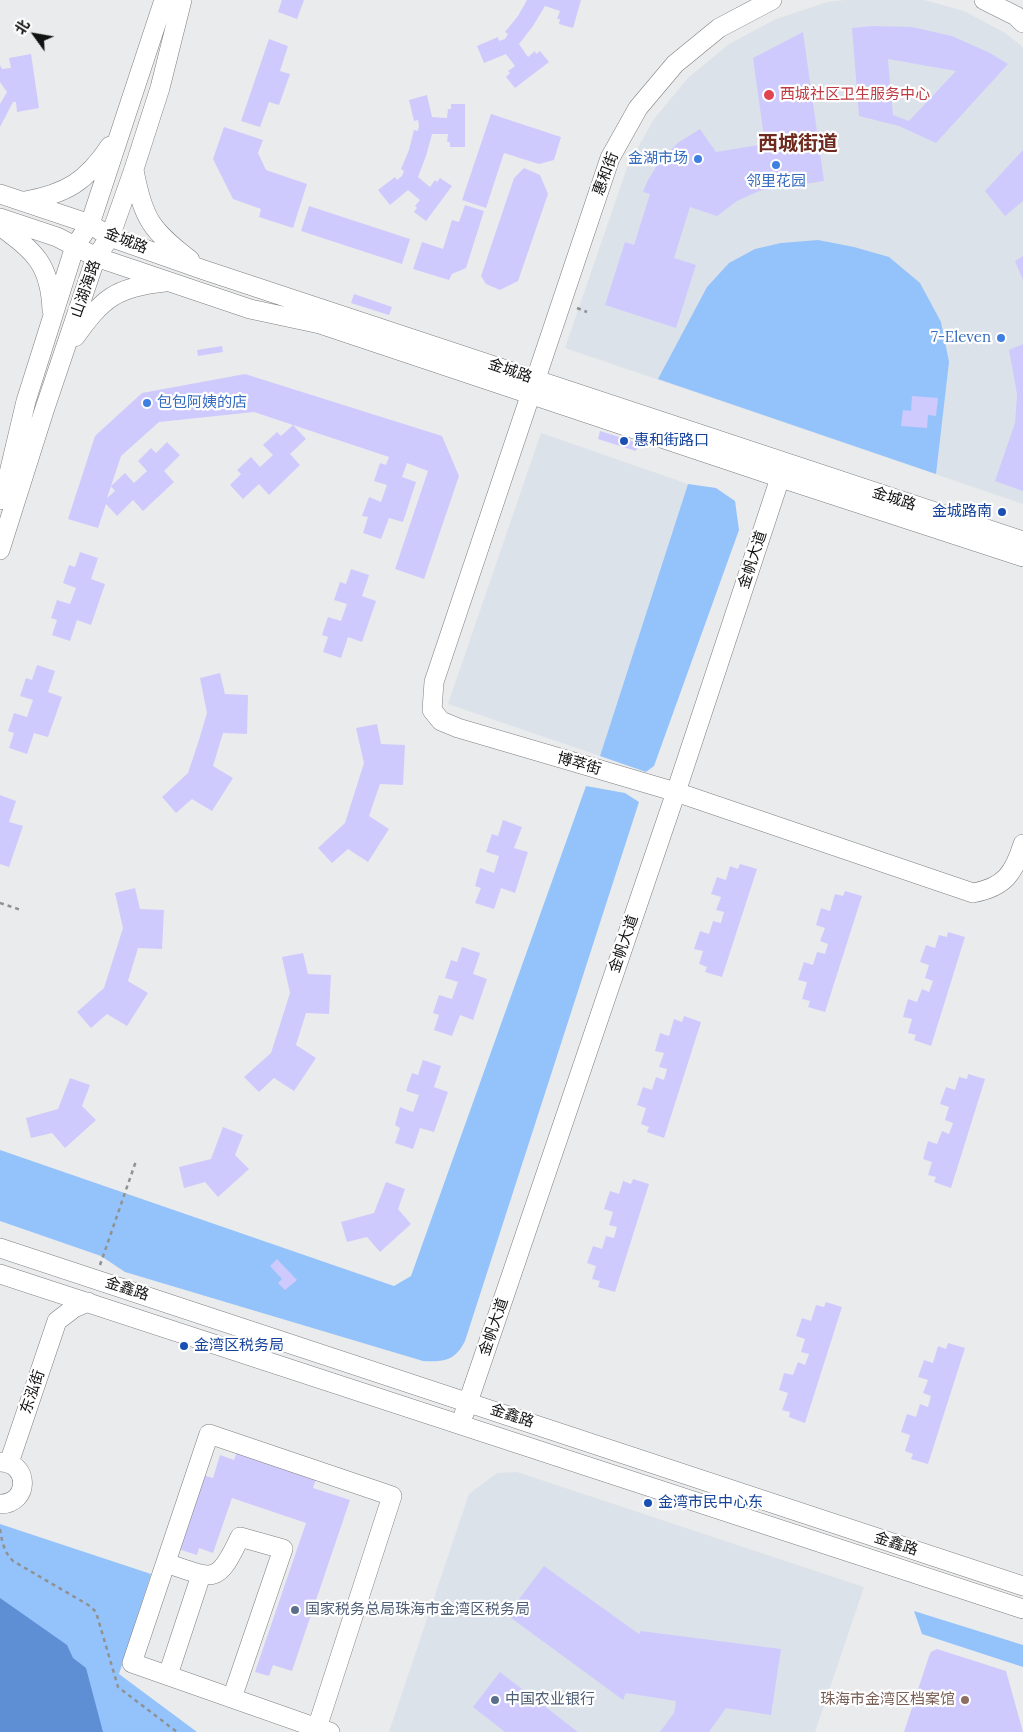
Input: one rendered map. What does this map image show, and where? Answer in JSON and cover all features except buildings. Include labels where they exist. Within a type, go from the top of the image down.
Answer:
[{"type":"street","name":"山湖海路","points":[[0,500],[9,473],[26,401],[75,246],[90,224],[164,0]]},
{"type":"street","name":"山湖海路","points":[[0,550],[96,257],[110,238],[134,169],[160,88],[182,0]]},
{"type":"street","name":"惠和街","points":[[533,387],[610,158],[638,108],[675,64],[719,28],[772,0]]},
{"type":"street","points":[[984,0],[1016,16],[1023,23]]},
{"type":"street","points":[[23,201],[46,197],[68,189],[100,162],[120,131]]},
{"type":"street","points":[[134,169],[139,198],[146,217],[167,242],[204,270]]},
{"type":"street","name":"金城路","points":[[0,194],[90,224],[110,238],[533,387],[783,471],[1023,557]]},
{"type":"street","name":"金城路","points":[[0,218],[57,237],[96,257],[250,309],[320,324],[533,387]]},
{"type":"street","points":[[0,226],[35,254],[43,267],[48,280],[52,319]]},
{"type":"street","points":[[66,349],[88,319],[103,303],[120,291],[140,285],[171,282]]},
{"type":"street","name":"博萃街","points":[[533,387],[434,682],[432,710],[441,721],[458,728],[676,792],[973,893],[999,885],[1016,865],[1023,844]]},
{"type":"street","name":"金城路","points":[[783,471],[1023,541]]},
{"type":"street","name":"金帆大道","points":[[460,1424],[676,792],[783,471]]},
{"type":"street","name":"金鑫路","points":[[0,1248],[1023,1586]]},
{"type":"street","name":"金鑫路","points":[[0,1274],[36,1284],[1023,1609]]},
{"type":"street","points":[[36,1284],[45,1295],[58,1321],[74,1308],[88,1302]]},
{"type":"street","name":"东泓街","points":[[4,1462],[58,1321]]},
{"type":"street","points":[[209,1434],[392,1496],[323,1730],[168,1675],[132,1663],[209,1434]]},
{"type":"street","points":[[0,1504],[10,1502],[16,1498],[23,1486],[20,1472],[4,1462]]},
{"type":"street","points":[[166,1563],[201,1575],[214,1574],[224,1568],[240,1537],[283,1549],[232,1698]]},
{"type":"street","points":[[168,1675],[201,1575]]},
{"type":"path","points":[[0,903],[21,910]]},
{"type":"path","points":[[96,1279],[136,1161]]},
{"type":"path","points":[[0,1529],[7,1554],[13,1561],[90,1606],[96,1612],[118,1687],[178,1732]]},
{"type":"shaded area","points":[[845,0],[924,0],[964,11],[1005,33],[1023,47],[1023,504],[565,348],[628,165],[654,119],[688,78],[729,44],[776,19],[827,2]]},
{"type":"shaded area","points":[[818,240],[854,247],[889,257],[920,283],[941,322],[949,362],[936,474],[658,379],[707,287],[729,263],[755,249],[781,243]]},
{"type":"shaded area","points":[[541,433],[688,484],[600,756],[448,704]]},
{"type":"shaded area","points":[[688,484],[716,488],[735,501],[739,530],[654,766],[646,772],[600,756]]},
{"type":"shaded area","points":[[586,786],[625,793],[639,802],[465,1341],[453,1356],[437,1361],[423,1361],[125,1272],[101,1256],[0,1221],[0,1150],[394,1286],[411,1276]]},
{"type":"shaded area","points":[[517,1472],[864,1587],[815,1732],[389,1732],[469,1494],[497,1473]]},
{"type":"shaded area","points":[[0,1524],[151,1574],[119,1674],[197,1732],[0,1732]]},
{"type":"shaded area","points":[[0,1598],[67,1645],[73,1658],[86,1668],[103,1732],[0,1732]]},
{"type":"shaded area","points":[[914,1611],[1023,1645],[1023,1667],[922,1634]]},
{"type":"place","name":"西城社区卫生服务中心","points":[[769,95]]},
{"type":"place","name":"金湖市场","points":[[698,159]]},
{"type":"place","name":"邻里花园","points":[[776,165]]},
{"type":"place","name":"7-Eleven","points":[[1001,338]]},
{"type":"place","name":"包包阿姨的店","points":[[147,403]]},
{"type":"place","name":"惠和街路口","points":[[624,441]]},
{"type":"place","name":"金城路南","points":[[1002,512]]},
{"type":"place","name":"金湾区税务局","points":[[184,1346]]},
{"type":"place","name":"金湾市民中心东","points":[[648,1503]]},
{"type":"place","name":"国家税务总局珠海市金湾区税务局","points":[[295,1610]]},
{"type":"place","name":"中国农业银行","points":[[495,1700]]},
{"type":"place","name":"珠海市金湾区档案馆","points":[[965,1700]]},
{"type":"district","name":"西城街道","points":[[798,144]]}]
